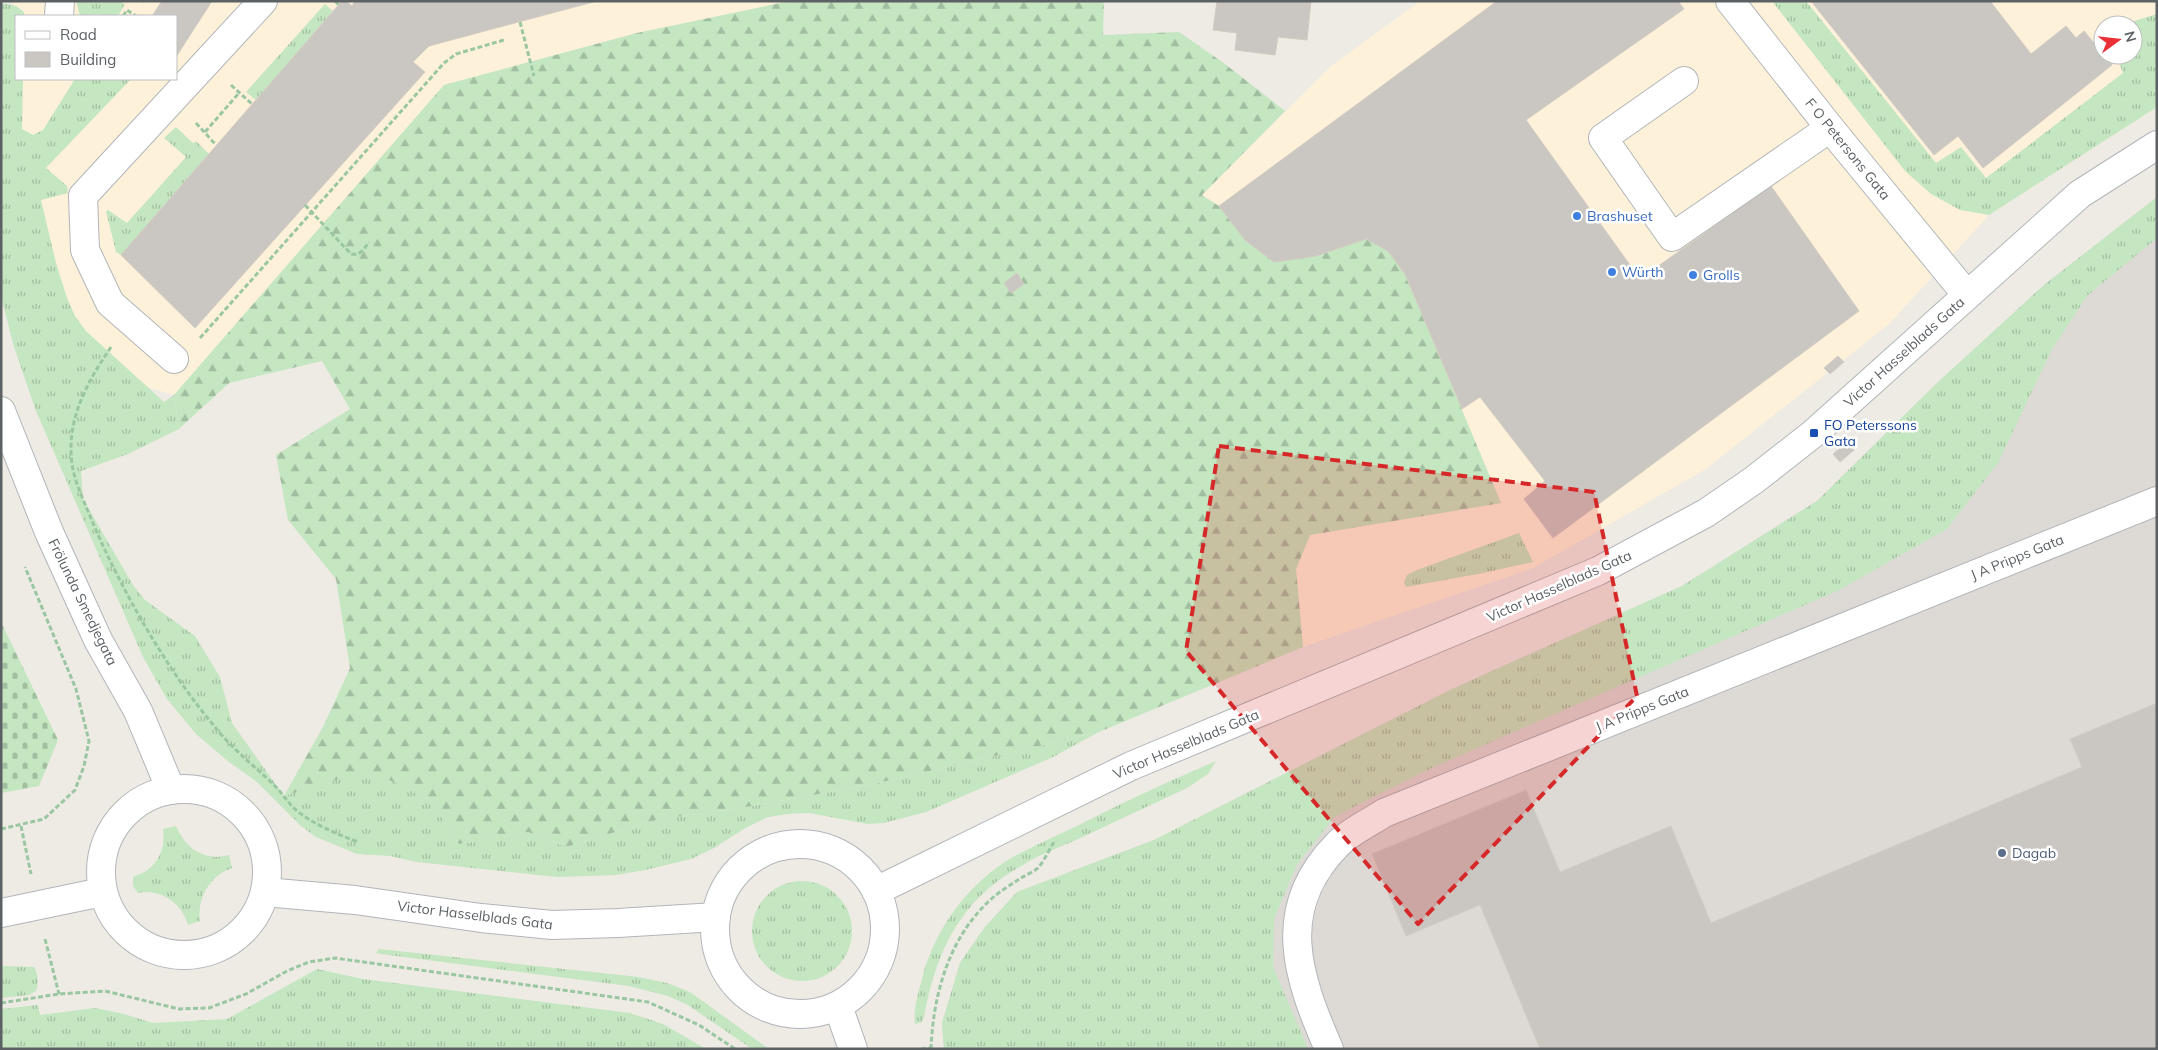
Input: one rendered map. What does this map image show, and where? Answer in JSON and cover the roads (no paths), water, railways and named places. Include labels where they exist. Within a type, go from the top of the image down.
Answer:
[{"type":"street","points":[[59,15],[60,1]]},
{"type":"street","points":[[174,359],[110,304],[85,250],[83,196],[263,1]]},
{"type":"street","name":"F O Petersons Gata","points":[[1730,1],[1830,128],[1967,295]]},
{"type":"street","points":[[1684,81],[1603,138],[1672,236],[1830,128]]},
{"type":"street","name":"Victor Hasselblads Gata","points":[[876,891],[1131,766],[1598,571],[1706,514],[1761,474],[1869,385],[2080,194],[2157,145]]},
{"type":"street","name":"Frölunda Smedjegata","points":[[1,411],[49,532],[98,640],[138,711],[171,790]]},
{"type":"street","name":"J A Pripps Gata","points":[[1329,1049],[1314,1016],[1298,961],[1298,913],[1311,878],[1337,844],[1376,818],[1393,809],[2157,501]]},
{"type":"street","points":[[187,789],[219,796],[233,804],[255,829],[262,844],[267,876],[265,892],[258,911],[231,941],[213,950],[187,955],[174,955],[154,950],[136,940],[121,927],[110,911],[102,892],[100,875],[106,841],[114,826],[125,812],[154,794],[171,790],[187,789]]},
{"type":"street","points":[[787,845],[817,846],[846,857],[858,866],[876,891],[886,926],[879,962],[870,978],[858,992],[838,1006],[811,1014],[797,1014],[769,1009],[750,998],[735,983],[720,959],[715,931],[719,902],[734,875],[758,855],[787,845]]},
{"type":"street","points":[[1,913],[102,892]]},
{"type":"street","name":"Victor Hasselblads Gata","points":[[265,892],[355,900],[480,918],[552,924],[618,923],[716,917]]},
{"type":"street","points":[[838,1006],[853,1049]]},
{"type":"place","name":"Brashuset","points":[[1577,216]]},
{"type":"place","name":"Würth","points":[[1612,272]]},
{"type":"place","name":"Grolls","points":[[1693,275]]},
{"type":"place","name":"FO Peterssons Gata","points":[[1814,433]]},
{"type":"place","name":"Dagab","points":[[2002,853]]}]
